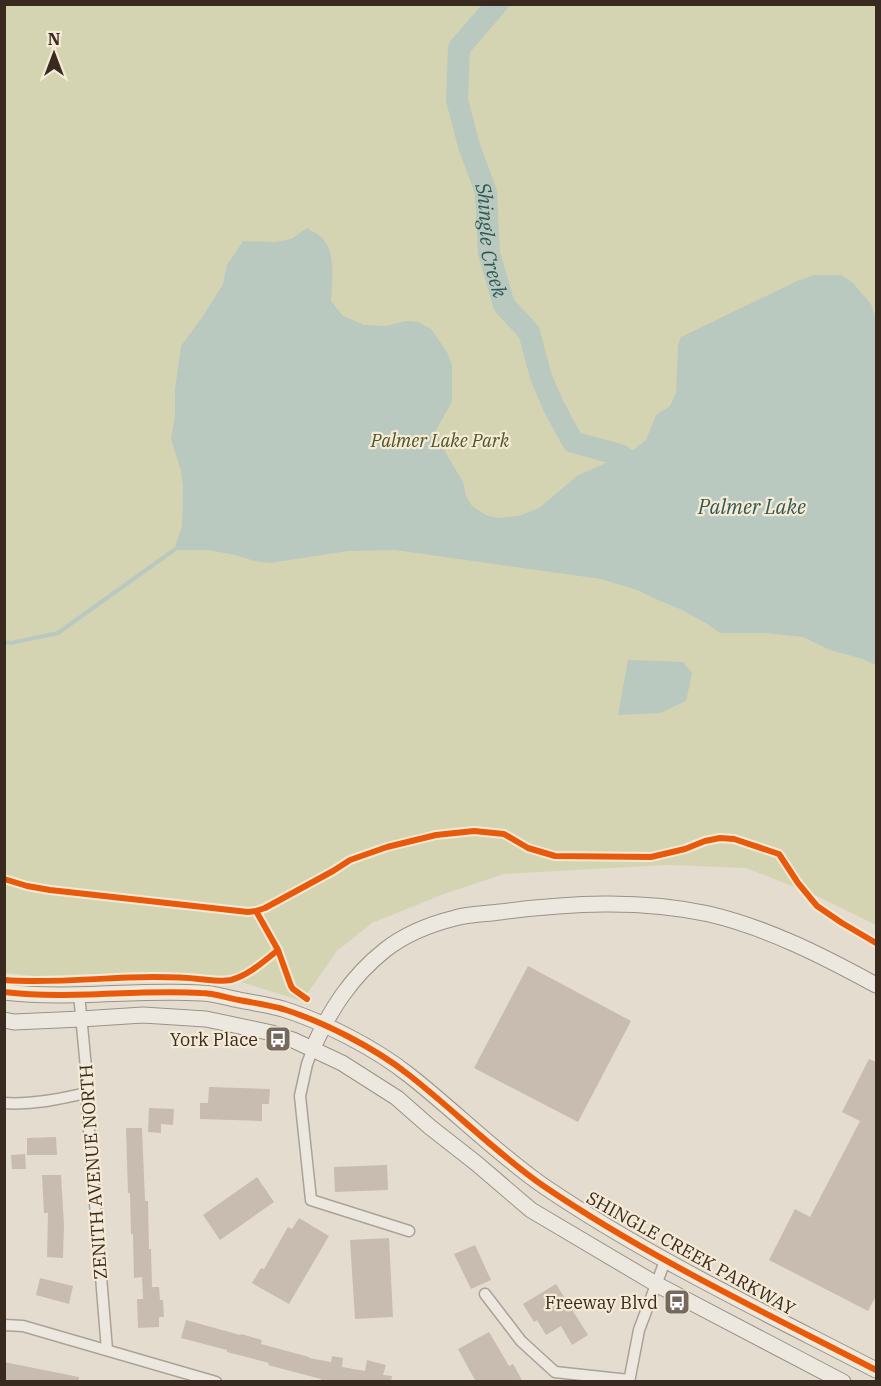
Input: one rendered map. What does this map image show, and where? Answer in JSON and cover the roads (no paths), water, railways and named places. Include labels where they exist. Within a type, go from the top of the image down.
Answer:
[{"type":"street","points":[[409,1232],[311,1200],[300,1096],[312,1048],[331,1011],[357,975],[386,949],[406,936],[456,918],[568,905],[635,905],[672,908],[708,914],[764,931],[794,943],[876,985]]},
{"type":"street","name":"SHINGLE CREEK PARKWAY","points":[[4,992],[28,995],[203,993],[283,1009],[324,1024],[368,1048],[406,1073],[543,1185],[609,1229],[665,1261],[876,1370]]},
{"type":"street","name":"ZENITH AVENUE NORTH","points":[[79,994],[107,1350]]},
{"type":"street","points":[[4,1020],[14,1022],[142,1015],[206,1019],[272,1033],[312,1048],[342,1063],[397,1098],[531,1210],[656,1284],[843,1382]]},
{"type":"street","points":[[4,1103],[57,1100],[86,1093]]},
{"type":"street","points":[[485,1294],[521,1341],[555,1372],[629,1381],[639,1330],[665,1261]]},
{"type":"street","points":[[4,1325],[23,1326],[216,1382]]},
{"type":"water","name":"Palmer Lake","points":[[307,228],[320,236],[329,249],[332,267],[331,301],[343,316],[364,325],[386,326],[406,321],[418,322],[431,329],[447,352],[452,365],[452,402],[436,430],[463,482],[466,496],[472,506],[486,515],[498,518],[518,516],[539,508],[577,476],[632,451],[646,440],[656,415],[670,406],[676,393],[678,346],[681,337],[814,275],[841,275],[852,282],[871,304],[876,321],[876,665],[830,650],[803,637],[765,633],[720,633],[682,610],[637,590],[601,579],[395,550],[348,551],[270,563],[209,550],[174,550],[182,526],[181,471],[171,439],[181,346],[223,284],[227,265],[243,241],[275,242],[291,239]]},
{"type":"water","points":[[628,660],[683,662],[692,673],[686,701],[660,713],[618,715]]},
{"type":"waterway","name":"Shingle Creek","points":[[497,4],[459,48],[457,100],[469,146],[486,192],[489,253],[504,305],[529,332],[541,377],[573,442],[620,455],[646,473]]},
{"type":"waterway","points":[[4,642],[11,643],[58,633],[174,550]]},
{"type":"place","name":"York Place","points":[[278,1039]]},
{"type":"place","name":"Freeway Blvd","points":[[677,1302]]},
{"type":"park label","name":"Palmer Lake Park","points":[[440,440]]}]
